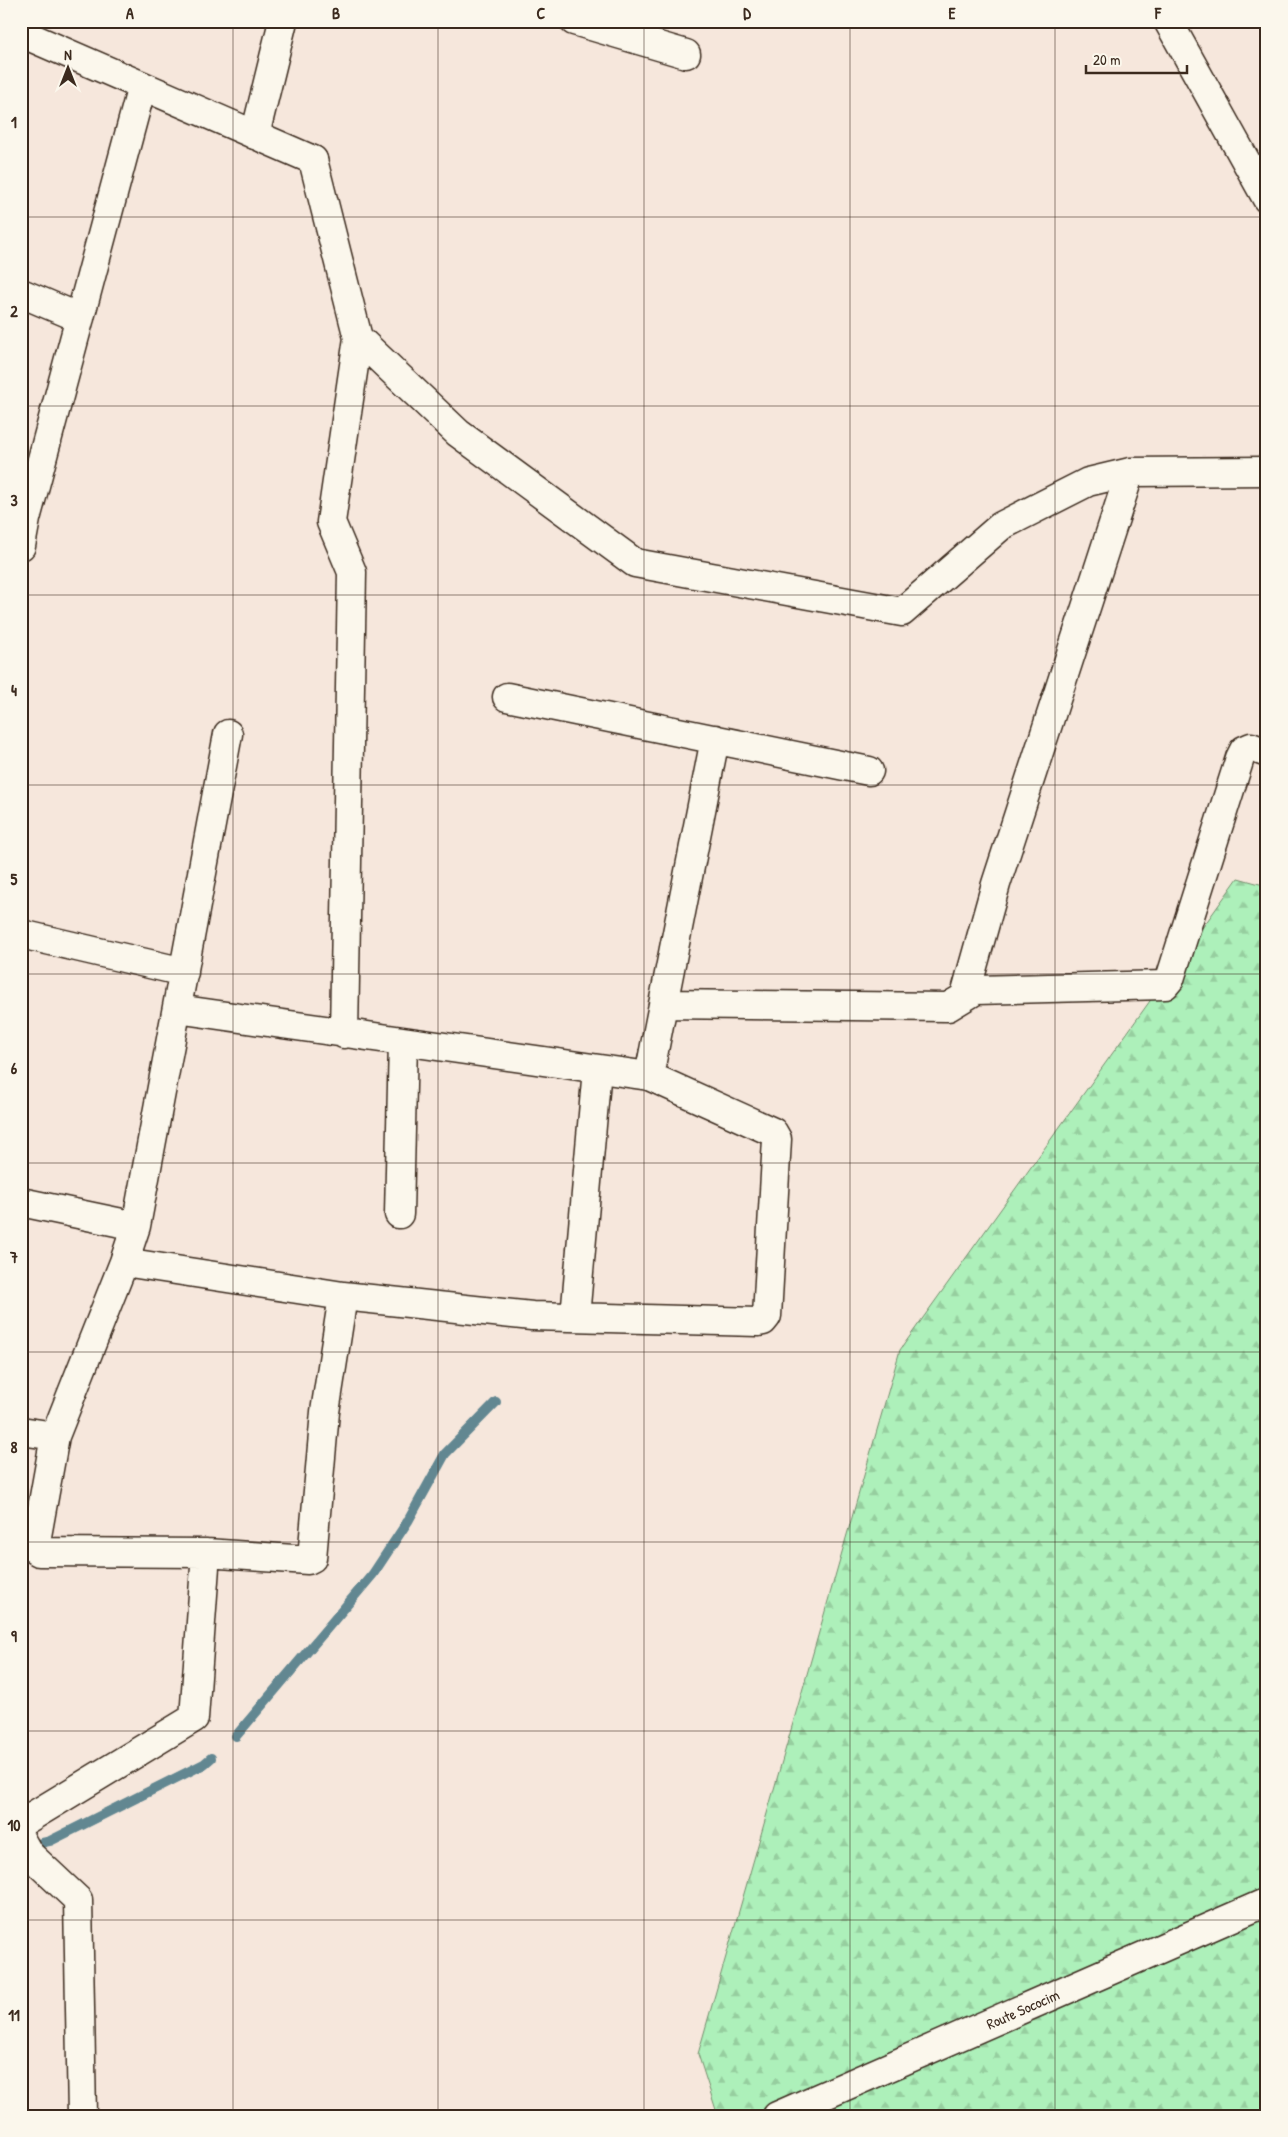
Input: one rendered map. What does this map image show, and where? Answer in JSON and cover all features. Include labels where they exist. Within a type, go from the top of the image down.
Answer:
[{"type":"street","points":[[255,135],[283,21]]},
{"type":"street","points":[[574,21],[686,54]]},
{"type":"street","points":[[1168,21],[1267,199]]},
{"type":"street","points":[[21,33],[313,160],[358,338],[331,522],[352,572],[344,1034]]},
{"type":"street","points":[[21,546],[26,519],[142,86]]},
{"type":"street","points":[[21,293],[80,318]]},
{"type":"street","points":[[358,338],[458,433],[635,563],[902,612],[1001,526],[1088,482],[1130,472],[1267,471]]},
{"type":"street","points":[[965,995],[996,884],[1130,472]]},
{"type":"street","points":[[507,697],[869,771]]},
{"type":"street","points":[[228,734],[136,1226],[124,1262],[55,1436],[36,1550],[39,1552],[206,1553],[308,1560],[312,1558],[325,1412],[343,1296]]},
{"type":"street","points":[[649,1076],[715,739]]},
{"type":"street","points":[[663,1004],[948,1007],[976,990],[1165,985],[1169,982],[1240,758],[1244,750],[1252,747],[1267,753]]},
{"type":"street","points":[[21,934],[184,972]]},
{"type":"street","points":[[124,1262],[343,1296],[532,1316],[758,1322],[767,1316],[776,1135],[773,1132],[649,1076],[177,1010]]},
{"type":"street","points":[[399,1214],[403,1042]]},
{"type":"street","points":[[575,1316],[597,1069]]},
{"type":"street","points":[[21,1202],[136,1226]]},
{"type":"street","points":[[21,1431],[55,1436]]},
{"type":"street","points":[[21,1823],[194,1718],[206,1553]]},
{"type":"street","points":[[21,1840],[29,1854],[78,1900],[82,2116]]},
{"type":"street","name":"Route Sococim","points":[[777,2116],[1267,1902]]},
{"type":"green space","points":[[1238,878],[1267,886],[1267,2116],[718,2116],[698,2054],[900,1350]]},
{"type":"waterway","points":[[236,1736],[373,1574],[408,1521],[445,1454],[496,1402]]},
{"type":"waterway","points":[[37,1844],[50,1841],[204,1764],[211,1758]]}]
